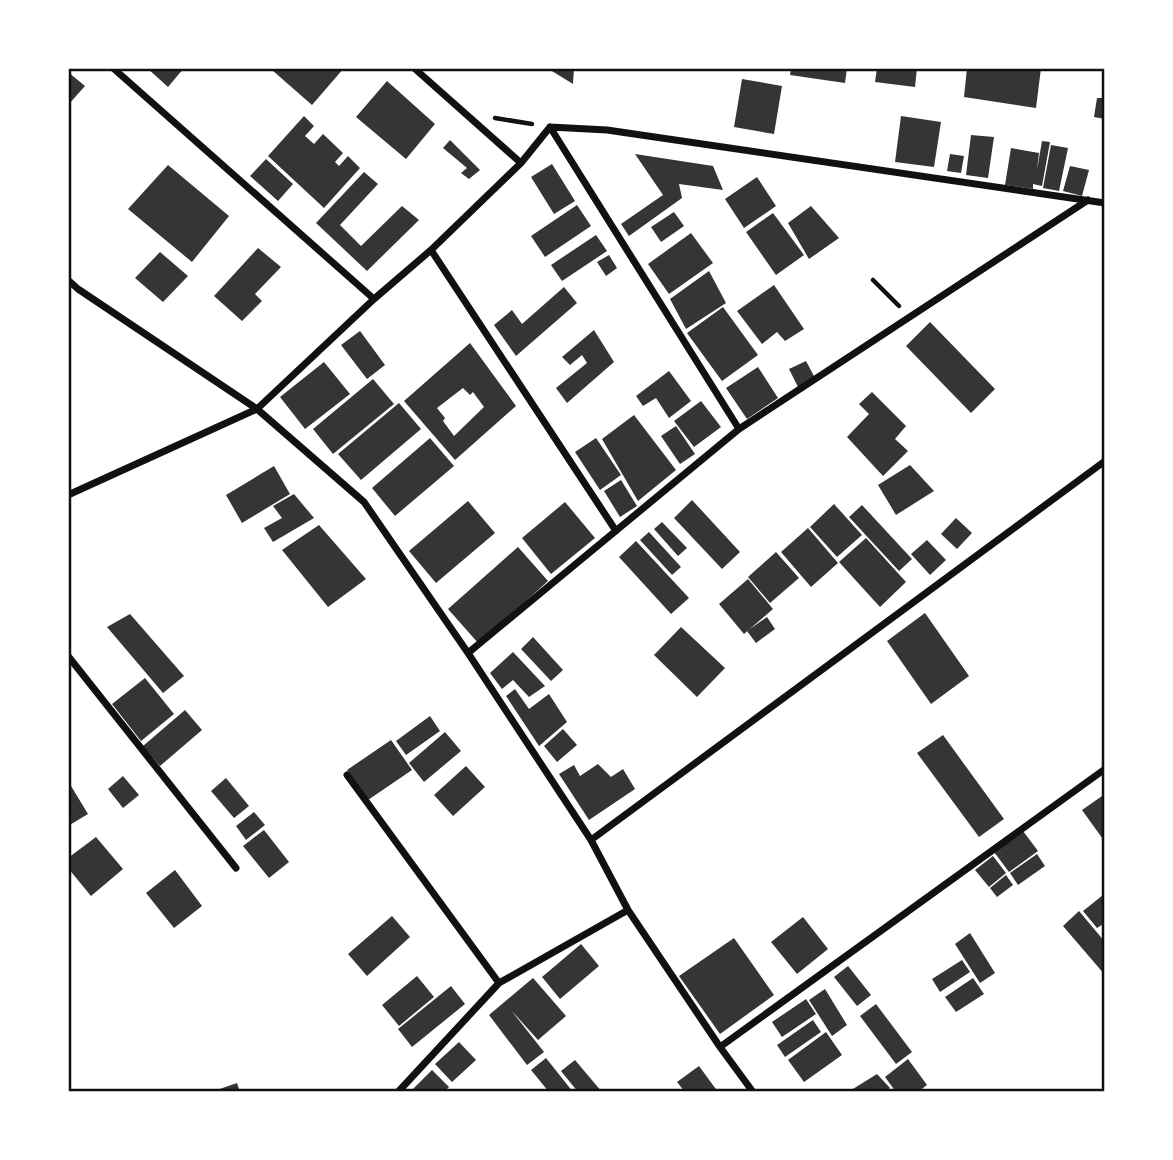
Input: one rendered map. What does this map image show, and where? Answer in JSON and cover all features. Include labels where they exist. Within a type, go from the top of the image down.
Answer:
[{"type":"street","points":[[113,68],[374,299]]},
{"type":"street","points":[[414,68],[521,163]]},
{"type":"street","points":[[68,495],[257,409],[374,299],[431,250],[521,163],[550,127]]},
{"type":"street","points":[[550,127],[607,130],[1105,203]]},
{"type":"street","points":[[550,127],[739,429]]},
{"type":"street","points":[[468,653],[739,429],[1088,200]]},
{"type":"street","points":[[431,250],[616,531]]},
{"type":"street","points":[[68,280],[257,409],[364,502],[468,653],[591,840],[628,911],[720,1047],[754,1092]]},
{"type":"street","points":[[591,840],[1105,461]]},
{"type":"street","points":[[68,656],[236,869]]},
{"type":"street","points":[[720,1047],[1105,769]]},
{"type":"street","points":[[347,775],[499,983]]},
{"type":"street","points":[[398,1092],[499,983],[628,911]]},
{"type":"path","points":[[464,112],[550,127]]},
{"type":"path","points":[[873,280],[909,316]]},
{"type":"building","points":[[147,68],[184,68],[168,87]]},
{"type":"building","points":[[344,68],[312,105],[272,70]]},
{"type":"building","points":[[547,68],[574,68],[573,84]]},
{"type":"building","points":[[791,68],[847,68],[845,83],[790,75]]},
{"type":"building","points":[[877,68],[917,68],[915,87],[875,82]]},
{"type":"building","points":[[967,68],[1041,68],[1036,108],[964,97]]},
{"type":"building","points":[[68,72],[85,86],[68,105]]},
{"type":"building","points":[[742,79],[782,86],[774,134],[734,127]]},
{"type":"building","points":[[387,81],[435,124],[406,159],[356,117]]},
{"type":"building","points":[[1097,98],[1105,98],[1105,119],[1094,117]]},
{"type":"building","points":[[304,116],[314,126],[305,136],[314,144],[323,134],[343,153],[335,162],[339,166],[348,156],[360,168],[324,208],[268,156]]},
{"type":"building","points":[[901,116],[941,122],[934,167],[895,162]]},
{"type":"building","points":[[971,135],[994,137],[988,178],[966,175]]},
{"type":"building","points":[[450,140],[480,170],[469,179],[461,173],[467,168],[443,148]]},
{"type":"building","points":[[1042,141],[1050,142],[1042,186],[1033,184],[1033,189],[1005,185],[1011,148],[1039,153],[1037,170]]},
{"type":"building","points":[[1051,145],[1068,148],[1059,191],[1043,188]]},
{"type":"building","points":[[635,154],[713,166],[723,190],[679,184],[682,198],[629,236],[621,224],[663,195]]},
{"type":"building","points":[[950,154],[964,156],[961,173],[947,171]]},
{"type":"building","points":[[266,159],[293,184],[278,201],[250,176]]},
{"type":"building","points":[[552,164],[575,201],[554,214],[531,177]]},
{"type":"building","points":[[168,165],[229,216],[192,262],[128,209]]},
{"type":"building","points":[[1070,166],[1089,170],[1082,196],[1063,191]]},
{"type":"building","points":[[364,172],[378,184],[340,225],[361,246],[402,206],[419,220],[367,271],[316,223]]},
{"type":"building","points":[[757,177],[776,206],[744,228],[725,199]]},
{"type":"building","points":[[577,205],[591,226],[545,257],[531,236]]},
{"type":"building","points":[[811,206],[839,238],[809,259],[788,223]]},
{"type":"building","points":[[674,212],[684,226],[661,242],[651,227]]},
{"type":"building","points":[[773,213],[804,255],[776,275],[746,232]]},
{"type":"building","points":[[691,233],[713,263],[669,294],[648,264]]},
{"type":"building","points":[[596,235],[607,251],[562,281],[551,265]]},
{"type":"building","points":[[258,248],[281,267],[255,294],[262,301],[242,321],[214,296]]},
{"type":"building","points":[[160,252],[188,276],[163,302],[135,278]]},
{"type":"building","points":[[609,255],[617,268],[606,276],[597,262]]},
{"type":"building","points":[[709,271],[726,303],[686,329],[670,299]]},
{"type":"building","points":[[774,285],[804,329],[785,341],[777,332],[762,344],[737,311]]},
{"type":"building","points":[[564,287],[577,303],[516,356],[494,325],[512,310],[522,324]]},
{"type":"building","points":[[723,307],[758,355],[722,381],[687,333]]},
{"type":"building","points":[[930,322],[995,389],[971,413],[906,346]]},
{"type":"building","points":[[594,330],[614,362],[567,403],[556,388],[587,363],[582,355],[570,365],[562,357]]},
{"type":"building","points":[[360,331],[385,365],[367,379],[341,345]]},
{"type":"building","points":[[470,343],[516,406],[455,460],[404,401]],"holes":[[[463,388],[470,395],[473,392],[484,407],[454,436],[437,408]]]},
{"type":"building","points":[[806,361],[815,378],[798,387],[789,369]]},
{"type":"building","points":[[324,362],[350,394],[305,429],[280,397]]},
{"type":"building","points":[[758,367],[778,398],[747,419],[726,388]]},
{"type":"building","points":[[669,371],[691,401],[669,418],[656,398],[643,406],[636,396]]},
{"type":"building","points":[[373,379],[394,404],[333,454],[313,429]]},
{"type":"building","points":[[872,392],[906,426],[895,439],[908,451],[883,476],[847,437],[869,414],[859,404]]},
{"type":"building","points":[[701,401],[721,427],[694,447],[674,421]]},
{"type":"building","points":[[399,403],[421,429],[361,480],[338,454]]},
{"type":"building","points":[[634,415],[676,470],[638,501],[602,439]]},
{"type":"building","points":[[676,426],[695,454],[680,464],[661,436]]},
{"type":"building","points":[[430,438],[454,466],[395,516],[372,488]]},
{"type":"building","points":[[596,438],[621,475],[600,490],[575,452]]},
{"type":"building","points":[[910,465],[934,491],[896,515],[878,485]]},
{"type":"building","points":[[274,466],[290,494],[242,523],[226,495]]},
{"type":"building","points":[[621,480],[637,506],[620,517],[604,491]]},
{"type":"building","points":[[294,494],[314,518],[273,542],[264,528],[282,518],[273,506]]},
{"type":"building","points":[[692,500],[740,552],[722,569],[674,518]]},
{"type":"building","points":[[468,501],[495,533],[436,583],[409,551]]},
{"type":"building","points":[[565,502],[595,538],[551,574],[522,538]]},
{"type":"building","points":[[834,504],[862,535],[837,557],[810,527]]},
{"type":"building","points":[[862,505],[912,559],[899,571],[849,517]]},
{"type":"building","points":[[956,518],[972,533],[957,549],[941,534]]},
{"type":"building","points":[[662,522],[687,548],[678,556],[654,529]]},
{"type":"building","points":[[319,525],[366,579],[328,607],[282,550]]},
{"type":"building","points":[[808,528],[838,563],[811,587],[781,552]]},
{"type":"building","points":[[649,532],[681,567],[672,575],[640,540]]},
{"type":"building","points":[[866,538],[906,582],[880,607],[839,562]]},
{"type":"building","points":[[927,540],[946,560],[930,575],[911,554]]},
{"type":"building","points":[[636,541],[689,598],[671,614],[619,557]]},
{"type":"building","points":[[518,547],[548,581],[479,644],[448,609]]},
{"type":"building","points":[[776,552],[799,578],[770,603],[748,577]]},
{"type":"building","points":[[748,579],[773,609],[744,634],[719,604]]},
{"type":"building","points":[[925,613],[969,676],[931,704],[887,641]]},
{"type":"building","points":[[130,614],[184,676],[163,693],[107,627]]},
{"type":"building","points":[[767,617],[775,629],[756,643],[747,631]]},
{"type":"building","points":[[681,627],[725,668],[697,697],[654,655]]},
{"type":"building","points":[[533,637],[563,670],[551,681],[521,649]]},
{"type":"building","points":[[513,652],[545,686],[529,697],[513,680],[502,689],[490,673]]},
{"type":"building","points":[[145,678],[174,714],[141,741],[112,704]]},
{"type":"building","points":[[515,689],[529,709],[549,694],[567,722],[539,746],[506,696]]},
{"type":"building","points":[[185,710],[202,730],[160,766],[143,746]]},
{"type":"building","points":[[430,716],[440,731],[406,755],[396,741]]},
{"type":"building","points":[[563,729],[577,745],[557,762],[544,746]]},
{"type":"building","points":[[445,732],[461,751],[424,782],[409,763]]},
{"type":"building","points":[[943,735],[1004,819],[979,837],[917,753]]},
{"type":"building","points":[[391,740],[412,770],[368,800],[347,770]]},
{"type":"building","points":[[598,764],[611,777],[623,769],[635,789],[589,820],[559,774],[574,765],[580,776]]},
{"type":"building","points":[[466,766],[485,787],[453,816],[434,795]]},
{"type":"building","points":[[123,776],[139,795],[123,808],[108,789]]},
{"type":"building","points":[[226,778],[249,806],[234,818],[211,791]]},
{"type":"building","points":[[68,781],[88,814],[68,826]]},
{"type":"building","points":[[1105,794],[1105,842],[1082,810]]},
{"type":"building","points":[[254,812],[265,825],[246,840],[236,826]]},
{"type":"building","points":[[264,830],[289,862],[269,878],[243,846]]},
{"type":"building","points":[[1023,831],[1038,851],[1009,872],[994,852]]},
{"type":"building","points":[[96,837],[123,869],[91,896],[68,868],[68,858]]},
{"type":"building","points":[[1037,854],[1045,866],[1018,885],[1010,873]]},
{"type":"building","points":[[993,856],[1006,873],[989,887],[975,870]]},
{"type":"building","points":[[175,870],[202,906],[174,928],[146,893]]},
{"type":"building","points":[[1006,875],[1013,885],[997,897],[990,888]]},
{"type":"building","points":[[1103,895],[1105,923],[1097,928],[1083,911]]},
{"type":"building","points":[[1079,911],[1105,942],[1105,975],[1063,926]]},
{"type":"building","points":[[392,916],[410,937],[367,976],[348,954]]},
{"type":"building","points":[[803,917],[828,949],[797,974],[771,942]]},
{"type":"building","points":[[970,933],[995,973],[980,983],[955,944]]},
{"type":"building","points":[[734,938],[774,995],[720,1034],[679,976]]},
{"type":"building","points":[[581,944],[599,966],[560,999],[542,977]]},
{"type":"building","points":[[962,960],[970,972],[940,992],[932,979]]},
{"type":"building","points":[[848,966],[871,995],[857,1006],[834,977]]},
{"type":"building","points":[[417,976],[434,997],[399,1026],[382,1005]]},
{"type":"building","points":[[533,978],[566,1016],[538,1040],[511,1010],[544,1052],[527,1065],[489,1015]]},
{"type":"building","points":[[973,978],[984,994],[956,1012],[945,997]]},
{"type":"building","points":[[451,986],[465,1004],[412,1047],[398,1029]]},
{"type":"building","points":[[825,989],[847,1025],[832,1036],[809,1000]]},
{"type":"building","points":[[806,999],[816,1014],[782,1037],[772,1022]]},
{"type":"building","points":[[876,1004],[912,1052],[896,1064],[860,1016]]},
{"type":"building","points":[[813,1020],[821,1032],[785,1057],[777,1045]]},
{"type":"building","points":[[826,1032],[842,1055],[804,1082],[788,1060]]},
{"type":"building","points":[[459,1042],[476,1060],[452,1082],[435,1064]]},
{"type":"building","points":[[546,1058],[573,1092],[549,1092],[531,1070]]},
{"type":"building","points":[[908,1059],[927,1085],[918,1092],[896,1092],[885,1077]]},
{"type":"building","points":[[575,1060],[602,1092],[578,1092],[561,1071]]},
{"type":"building","points":[[699,1066],[718,1092],[685,1092],[677,1082]]},
{"type":"building","points":[[432,1070],[449,1087],[444,1092],[410,1092]]},
{"type":"building","points":[[877,1074],[890,1088],[885,1092],[848,1092]]},
{"type":"building","points":[[237,1083],[240,1092],[214,1092],[214,1091]]}]
